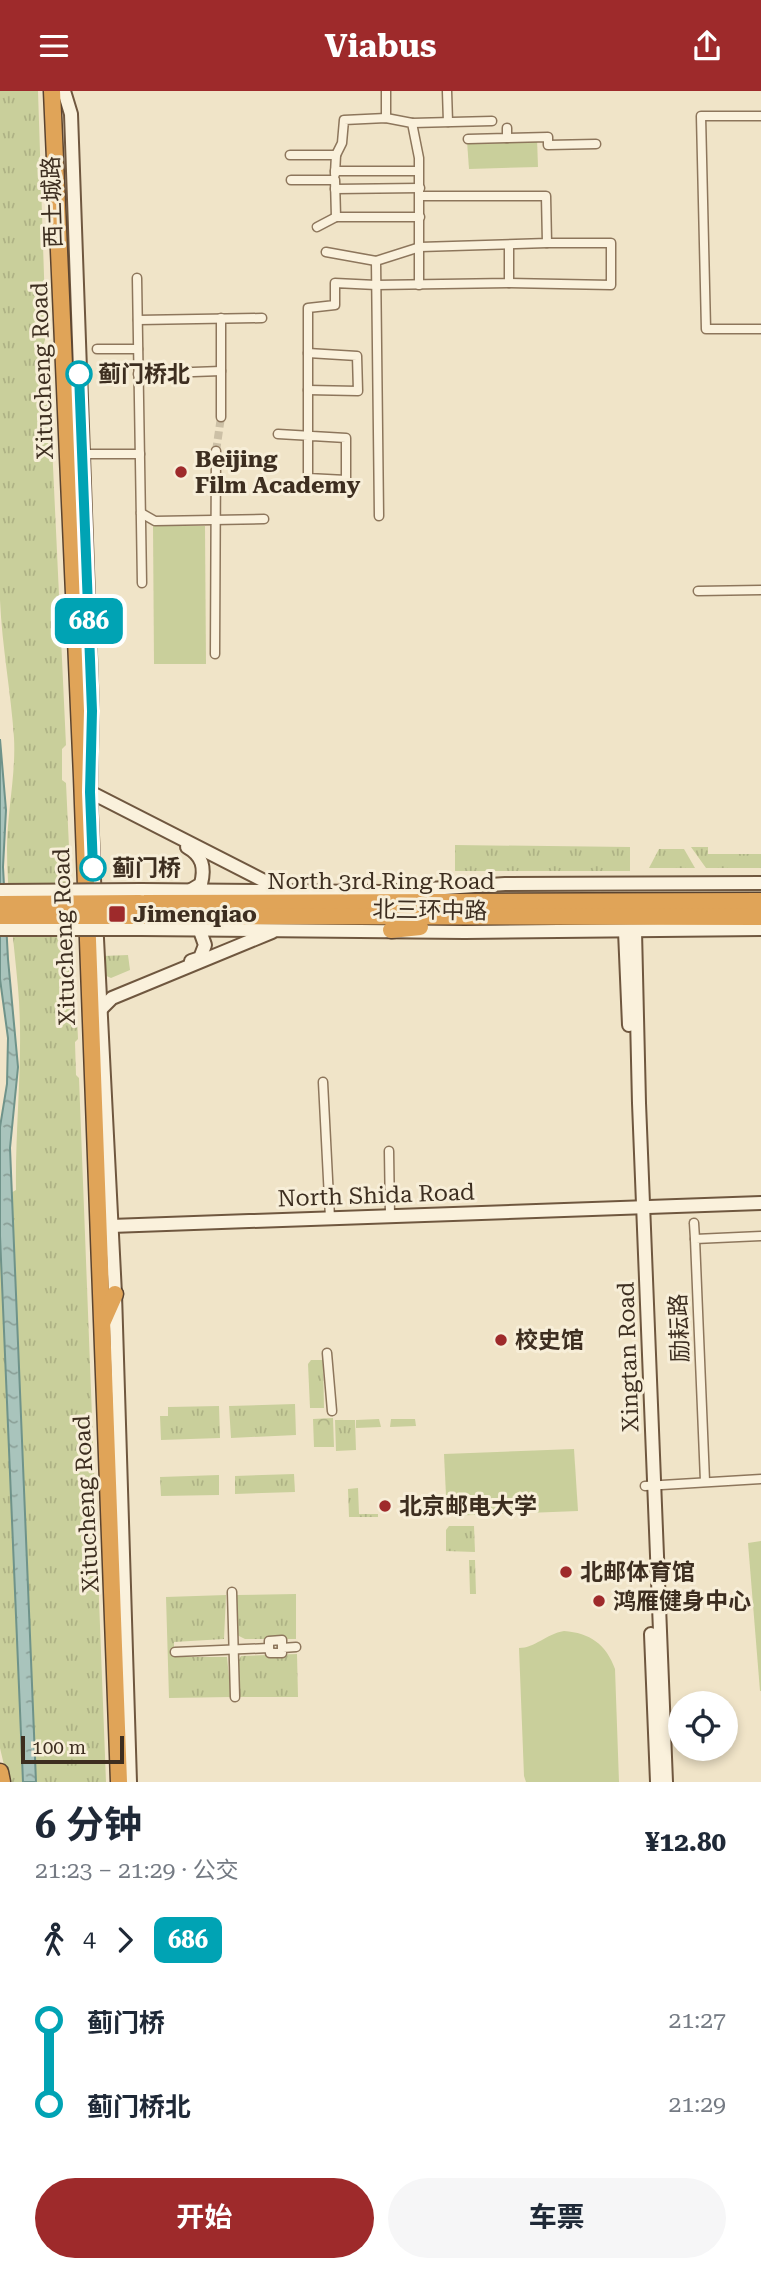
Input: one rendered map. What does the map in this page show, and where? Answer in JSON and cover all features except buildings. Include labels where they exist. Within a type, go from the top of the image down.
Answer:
[{"type":"highway","name":"Xitucheng Road","points":[[52,91],[83,839],[93,979],[96,1183],[116,1643],[119,1782]]},
{"type":"highway","points":[[57,174],[63,91]]},
{"type":"highway","points":[[78,676],[92,711]]},
{"type":"highway","points":[[82,777],[90,792]]},
{"type":"highway","points":[[83,839],[91,814]]},
{"type":"highway","points":[[384,892],[555,904]]},
{"type":"highway","points":[[726,902],[761,893]]},
{"type":"highway","name":"North 3rd Ring Road","points":[[0,916],[141,909],[761,901]]},
{"type":"highway","name":"North 3rd Ring Road","points":[[0,904],[500,918],[761,918]]},
{"type":"highway","points":[[391,930],[500,918]]},
{"type":"highway","points":[[713,930],[761,918]]},
{"type":"highway","points":[[96,1183],[107,1152]]},
{"type":"highway","points":[[101,1326],[115,1294]]},
{"type":"highway","points":[[116,1643],[122,1720],[129,1749]]},
{"type":"highway","points":[[0,1772],[2,1782]]},
{"type":"street","name":"西土城路","points":[[63,91],[71,114],[92,711],[90,792],[93,979],[101,1009],[107,1152]]},
{"type":"street","points":[[386,91],[386,118]]},
{"type":"street","points":[[447,91],[448,122]]},
{"type":"street","points":[[761,116],[701,116],[706,329],[761,328]]},
{"type":"street","points":[[336,217],[336,155],[342,143],[344,120],[386,118],[412,123],[492,121]]},
{"type":"street","points":[[412,123],[419,157],[419,285]]},
{"type":"street","points":[[507,128],[507,138]]},
{"type":"street","points":[[468,139],[548,137],[548,145],[596,144]]},
{"type":"street","points":[[290,155],[336,155]]},
{"type":"street","points":[[291,180],[335,180],[418,171]]},
{"type":"street","points":[[335,180],[420,192],[546,196],[547,243]]},
{"type":"street","points":[[317,227],[336,217],[420,218]]},
{"type":"street","points":[[278,434],[308,435],[346,438],[346,479],[309,478],[308,435],[308,308],[335,305],[335,283],[611,285],[611,243],[420,247],[376,261],[326,252]]},
{"type":"street","points":[[509,245],[509,283]]},
{"type":"street","points":[[376,261],[379,516]]},
{"type":"street","points":[[137,278],[142,583]]},
{"type":"street","points":[[221,318],[221,417]]},
{"type":"street","points":[[138,320],[262,318]]},
{"type":"street","points":[[97,349],[138,349]]},
{"type":"street","points":[[308,353],[357,356],[358,391],[308,390]]},
{"type":"street","points":[[138,374],[221,371]]},
{"type":"street","points":[[215,654],[216,451]]},
{"type":"street","points":[[83,454],[140,454]]},
{"type":"street","points":[[141,513],[155,521],[264,519]]},
{"type":"street","points":[[698,591],[761,590]]},
{"type":"street","points":[[90,792],[281,890]]},
{"type":"street","points":[[91,814],[97,811],[116,812],[192,849],[202,860],[205,870],[201,884],[191,890]]},
{"type":"street","name":"北三环中路","points":[[141,909],[191,890],[384,892],[491,885],[761,883]]},
{"type":"street","points":[[0,891],[141,909]]},
{"type":"street","points":[[0,929],[141,909]]},
{"type":"street","name":"北三环中路","points":[[141,909],[199,928],[630,931],[761,929]]},
{"type":"street","points":[[93,979],[107,992],[124,989],[201,958],[205,945],[199,928]]},
{"type":"street","points":[[101,1009],[112,998],[279,929]]},
{"type":"street","name":"Xingtan Road","points":[[630,931],[657,1782]]},
{"type":"street","points":[[323,1082],[330,1218]]},
{"type":"street","points":[[389,1151],[390,1216]]},
{"type":"street","name":"Xitucheng Road","points":[[107,1152],[115,1294],[129,1749]]},
{"type":"street","name":"North Shida Road","points":[[111,1226],[639,1205],[761,1203]]},
{"type":"street","name":"励耘路","points":[[694,1223],[705,1481]]},
{"type":"street","points":[[695,1238],[761,1236]]},
{"type":"street","points":[[327,1353],[326,1383],[332,1411]]},
{"type":"street","points":[[649,1485],[761,1479]]},
{"type":"street","name":"Xingtan Road","points":[[649,1485],[666,1782]]},
{"type":"street","points":[[232,1591],[234,1697]]},
{"type":"street","points":[[175,1652],[270,1648],[270,1653],[282,1653],[282,1648],[296,1647]]},
{"type":"street","points":[[129,1749],[130,1782]]},
{"type":"green space","points":[[0,91],[38,91],[46,337],[42,349],[43,399],[50,402],[66,745],[62,749],[62,780],[66,783],[78,1039],[75,1042],[76,1075],[79,1078],[106,1782],[8,1782],[0,1748],[0,1199],[16,1190],[20,1013],[7,867],[14,738],[0,600]]},
{"type":"green space","points":[[537,138],[538,167],[469,169],[467,141]]},
{"type":"green space","points":[[153,526],[205,526],[206,664],[154,664]]},
{"type":"green space","points":[[455,845],[630,847],[630,871],[455,871]]},
{"type":"green space","points":[[691,847],[708,847],[708,854],[761,854],[761,868],[706,868]]},
{"type":"green space","points":[[659,849],[684,849],[695,868],[649,868]]},
{"type":"green space","points":[[128,955],[130,970],[111,978],[104,975],[103,956]]},
{"type":"green space","points":[[311,1360],[323,1360],[324,1408],[310,1408],[308,1364]]},
{"type":"green space","points":[[295,1404],[296,1435],[231,1438],[229,1406]]},
{"type":"green space","points":[[219,1406],[220,1438],[161,1440],[160,1416],[168,1416],[168,1407]]},
{"type":"green space","points":[[333,1418],[334,1447],[314,1447],[313,1419]]},
{"type":"green space","points":[[379,1419],[381,1427],[356,1428],[356,1420]]},
{"type":"green space","points":[[391,1419],[415,1419],[416,1426],[390,1427]]},
{"type":"green space","points":[[335,1420],[355,1420],[356,1450],[336,1451]]},
{"type":"green space","points":[[574,1449],[578,1511],[447,1516],[444,1454]]},
{"type":"green space","points":[[294,1474],[295,1492],[235,1494],[235,1476]]},
{"type":"green space","points":[[219,1475],[219,1495],[161,1496],[160,1477]]},
{"type":"green space","points":[[358,1488],[359,1514],[378,1514],[378,1517],[349,1517],[348,1489]]},
{"type":"green space","points":[[449,1526],[474,1526],[475,1552],[446,1551],[446,1530]]},
{"type":"green space","points":[[761,1541],[761,1691],[760,1691],[748,1543]]},
{"type":"green space","points":[[469,1560],[475,1560],[476,1594],[470,1594]]},
{"type":"green space","points":[[296,1594],[296,1639],[245,1639],[237,1635],[236,1595]]},
{"type":"green space","points":[[226,1595],[224,1639],[174,1642],[174,1657],[227,1657],[231,1697],[169,1698],[166,1597]]},
{"type":"green space","points":[[564,1631],[582,1634],[596,1641],[607,1653],[615,1669],[619,1782],[526,1782],[519,1648]]},
{"type":"green space","points":[[297,1654],[298,1697],[239,1697],[238,1662],[241,1656]]},
{"type":"water","points":[[0,739],[6,810],[3,867],[8,959],[18,1067],[10,1148],[36,1782],[23,1782],[0,1236],[0,1127],[7,1084],[8,1038],[0,979]]},
{"type":"tunnel","points":[[216,451],[221,417]]},
{"type":"bus line","name":"686","points":[[79,374],[92,711],[90,792],[93,868]]},
{"type":"place","name":"蓟门桥北","points":[[79,374]]},
{"type":"place","name":"Beijing Film Academy","points":[[181,472]]},
{"type":"place","name":"蓟门桥","points":[[93,868]]},
{"type":"place","name":"Jimenqiao","points":[[117,914]]},
{"type":"place","name":"校史馆","points":[[501,1340]]},
{"type":"place","name":"北京邮电大学","points":[[385,1506]]},
{"type":"place","name":"北邮体育馆","points":[[566,1572]]},
{"type":"place","name":"鸿雁健身中心","points":[[599,1601]]}]
